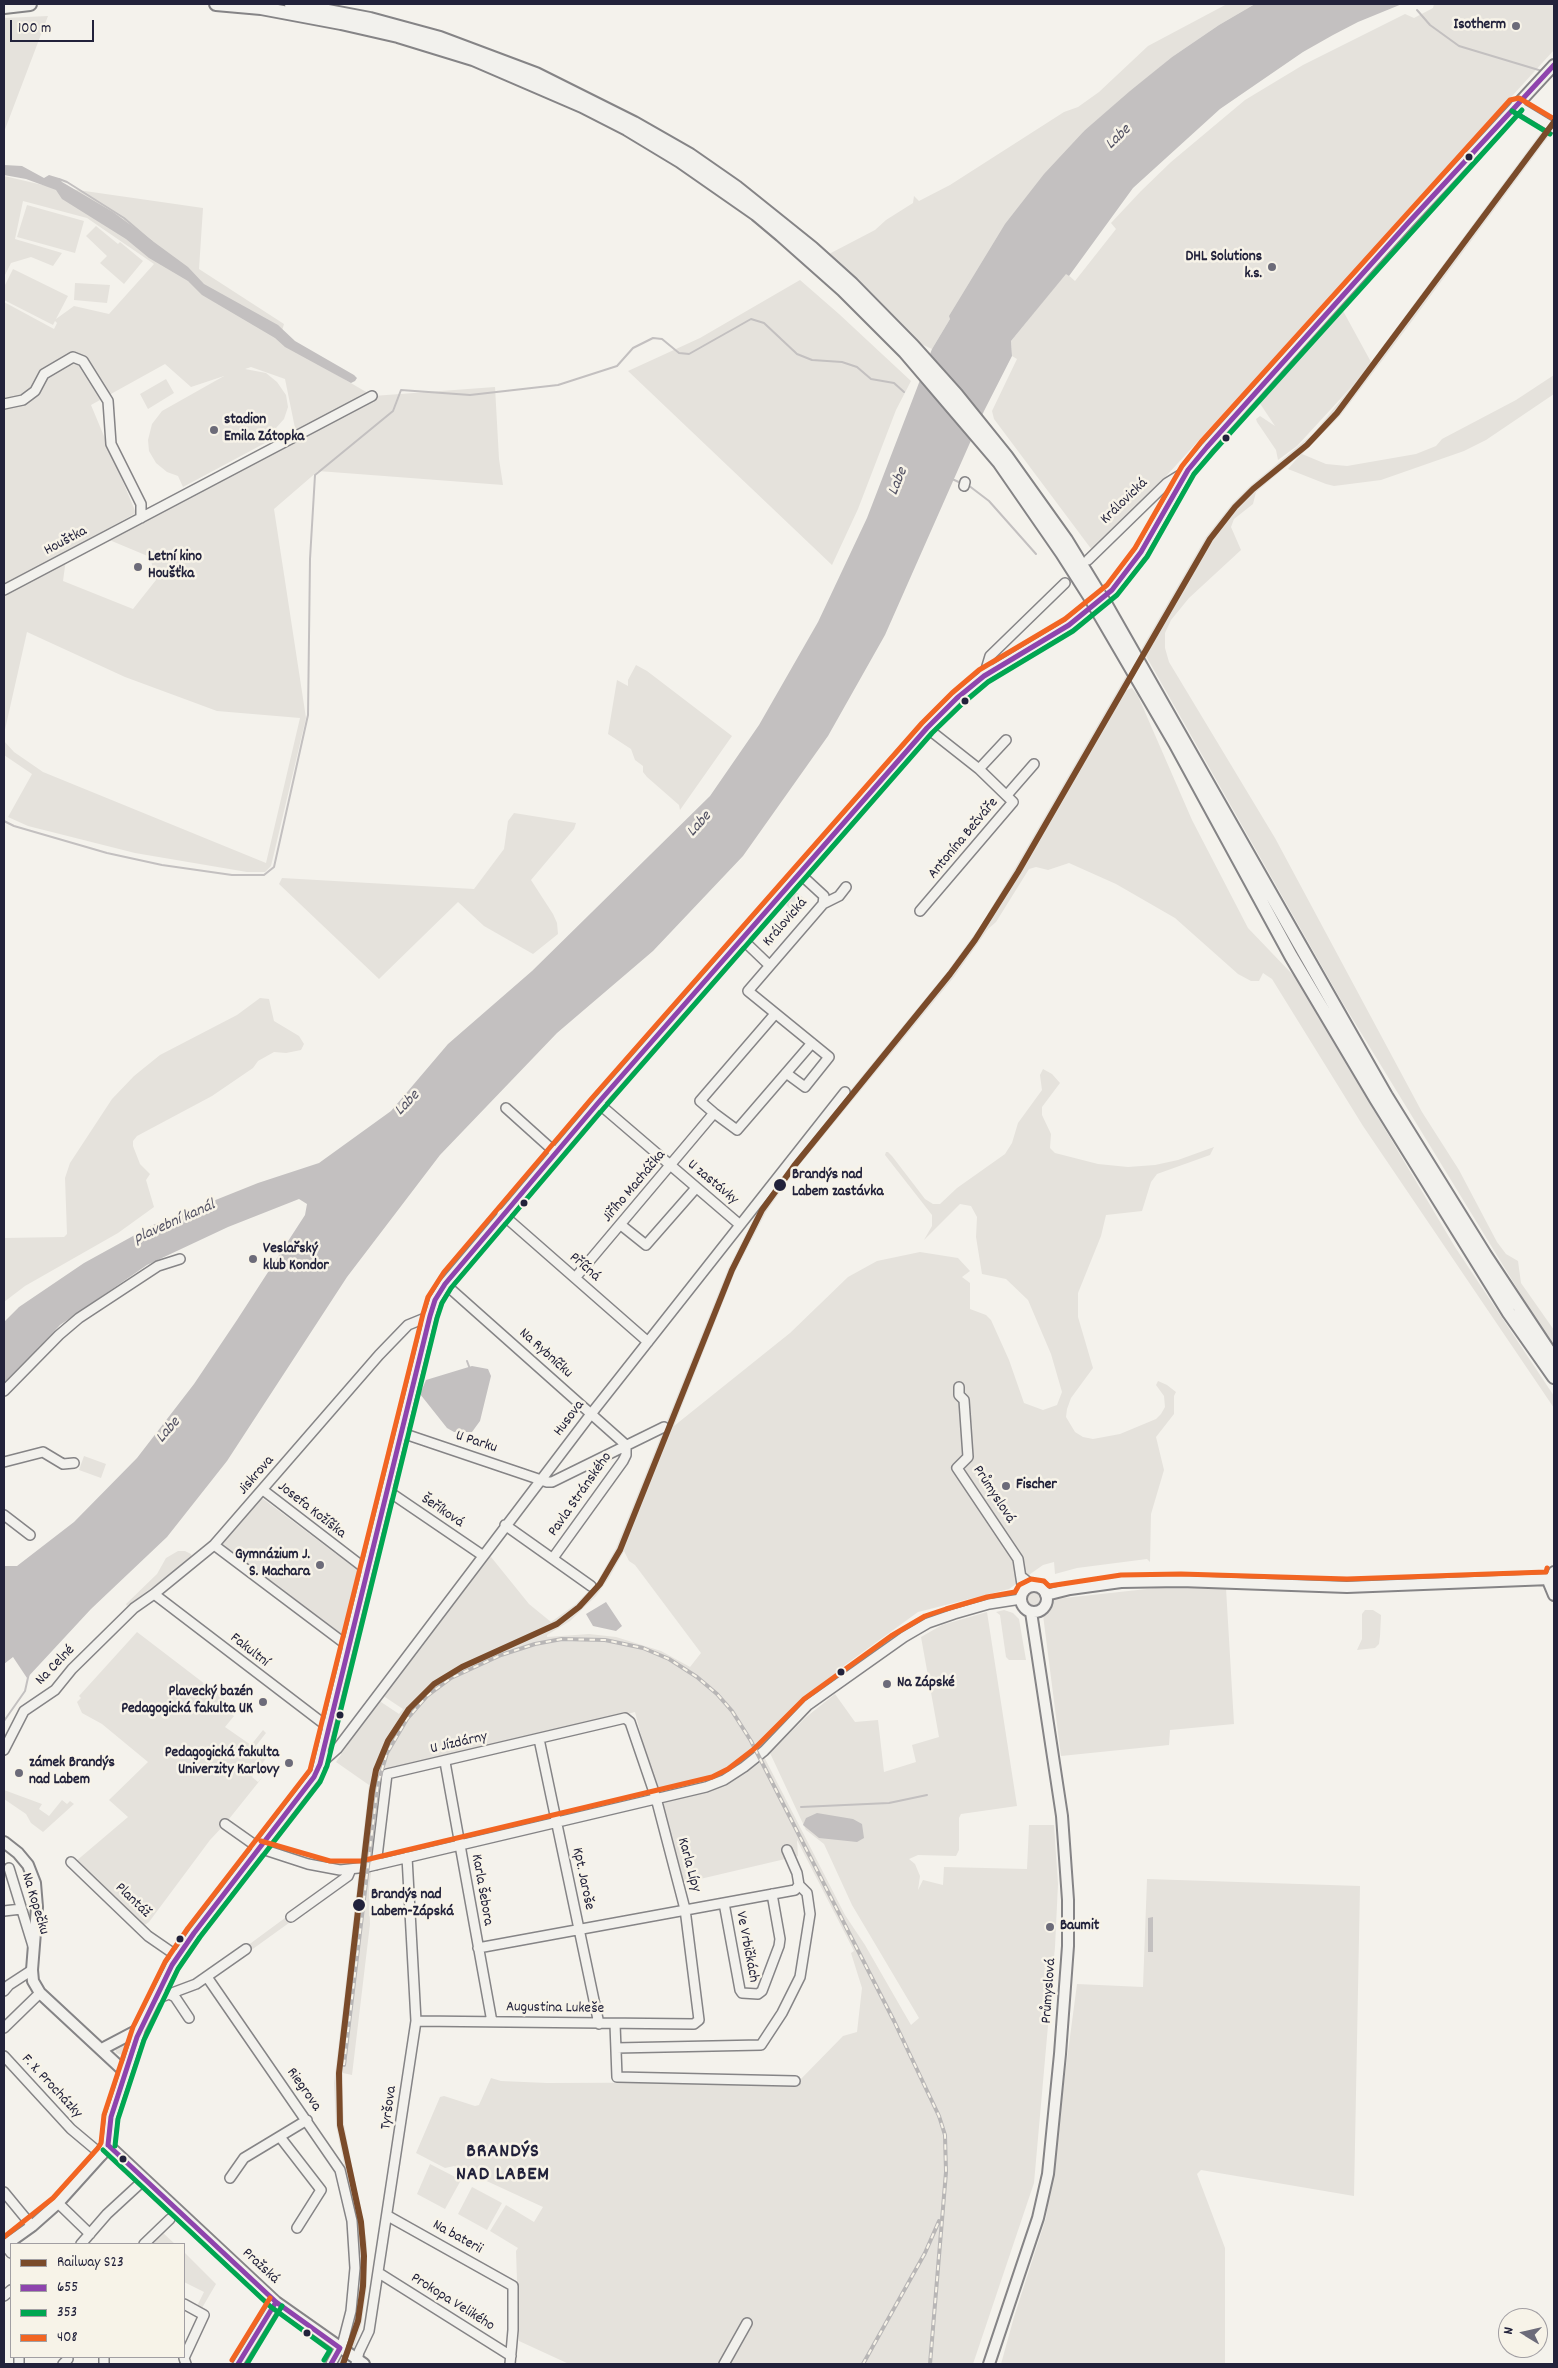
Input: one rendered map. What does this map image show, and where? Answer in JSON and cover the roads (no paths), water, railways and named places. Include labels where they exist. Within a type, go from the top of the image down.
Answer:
[{"type":"highway","points":[[4,6],[30,4]]},
{"type":"highway","points":[[216,4],[369,24]]},
{"type":"highway","points":[[291,4],[484,53],[536,74],[634,123],[690,155],[728,182],[810,253],[852,284],[913,346],[1066,540],[1095,597],[1386,1096],[1435,1176],[1554,1358]]},
{"type":"highway","points":[[1103,609],[1291,956],[1376,1100],[1509,1313],[1554,1377]]},
{"type":"main road","name":"Královická","points":[[108,2144],[111,2117],[140,2029],[177,1956],[314,1777],[320,1764],[430,1316],[435,1300],[445,1284],[502,1214],[598,1103],[927,728],[957,698],[984,676],[1069,625],[1112,590],[1141,552],[1188,470],[1248,400],[1516,105],[1553,67]]},
{"type":"main road","points":[[1046,1595],[1070,1589],[1121,1582],[1181,1581],[1347,1587],[1552,1575],[1550,1588],[1554,1595]]},
{"type":"main road","points":[[1033,1586],[1041,1588],[1046,1595],[1044,1608],[1038,1612],[1031,1612],[1024,1607],[1022,1595],[1033,1586]]},
{"type":"main road","name":"Průmyslová","points":[[989,2364],[1038,2218],[1046,2181],[1051,2154],[1068,1946],[1068,1900],[1062,1816],[1031,1612]]},
{"type":"main road","points":[[4,1842],[18,1853],[33,1873],[37,1908],[32,1970],[33,1981],[40,1994],[125,2072]]},
{"type":"main road","points":[[102,2049],[140,2029]]},
{"type":"main road","points":[[13,2243],[55,2205],[102,2155],[108,2144]]},
{"type":"main road","name":"Pražská","points":[[108,2144],[276,2302],[359,2363]]},
{"type":"street","points":[[1516,105],[1554,128]]},
{"type":"street","points":[[4,404],[24,400],[35,391],[44,374],[73,357],[83,361],[108,401],[111,444],[142,504],[141,518]]},
{"type":"street","name":"Houštka","points":[[4,590],[372,396]]},
{"type":"street","name":"Královická","points":[[1088,560],[1167,483],[1188,470]]},
{"type":"street","name":"Královická","points":[[984,676],[990,656],[1065,583]]},
{"type":"street","name":"Antonína Bečváře","points":[[920,911],[1013,802],[979,769],[927,728]]},
{"type":"street","points":[[979,769],[1006,740]]},
{"type":"street","points":[[1007,795],[1034,764]]},
{"type":"street","name":"Královická","points":[[742,939],[769,965],[823,904],[824,896],[799,873]]},
{"type":"street","points":[[823,904],[839,896],[846,888]]},
{"type":"street","points":[[769,965],[748,991],[829,1057],[805,1088],[786,1073]]},
{"type":"street","points":[[775,1014],[700,1101],[714,1113],[737,1130],[812,1043]]},
{"type":"street","name":"Husova","points":[[320,1764],[337,1750],[505,1525],[739,1224],[845,1092]]},
{"type":"street","name":"U zastávky","points":[[598,1103],[739,1224]]},
{"type":"street","points":[[506,1108],[556,1152]]},
{"type":"street","name":"Jiřího Macháčka","points":[[575,1278],[714,1113]]},
{"type":"street","points":[[621,1225],[646,1245],[696,1188]]},
{"type":"street","name":"Příčná","points":[[502,1214],[648,1342]]},
{"type":"street","points":[[4,1391],[59,1335],[79,1318],[158,1266],[180,1259]]},
{"type":"street","name":"Na Rybníčku","points":[[445,1284],[626,1445]]},
{"type":"street","name":"Jiskrova","points":[[94,1647],[134,1608],[214,1545],[379,1355],[408,1325],[430,1316]]},
{"type":"street","name":"Průmyslová","points":[[959,1387],[960,1395],[964,1400],[968,1457],[957,1468],[1018,1559],[1023,1578],[1022,1595]]},
{"type":"street","points":[[541,1480],[552,1482],[664,1427]]},
{"type":"street","name":"U Parku","points":[[402,1433],[541,1480]]},
{"type":"street","name":"Pavla Stránského","points":[[553,1558],[623,1461],[626,1455],[626,1445]]},
{"type":"street","points":[[4,1462],[43,1452],[63,1464],[74,1464]]},
{"type":"street","name":"Josefa Kožíška","points":[[263,1490],[367,1570]]},
{"type":"street","name":"Šeříková","points":[[388,1491],[482,1555]]},
{"type":"street","points":[[4,1515],[30,1535]]},
{"type":"street","points":[[505,1525],[591,1586]]},
{"type":"street","points":[[214,1545],[348,1646]]},
{"type":"street","points":[[1023,1578],[1033,1586]]},
{"type":"street","name":"Fakultní","points":[[154,1594],[328,1727]]},
{"type":"street","points":[[226,1824],[259,1848],[329,1869],[351,1869],[376,1865],[706,1787],[732,1775],[764,1751],[796,1717],[818,1698],[895,1642],[933,1621],[964,1610],[1022,1595]]},
{"type":"street","name":"Na Celné","points":[[4,1750],[7,1731],[24,1711],[55,1690],[94,1647]]},
{"type":"street","name":"Karla Lípy","points":[[625,1718],[630,1722],[656,1798],[685,1909],[699,2020],[694,2024]]},
{"type":"street","name":"U Jízdárny","points":[[376,1865],[387,1774],[445,1762],[625,1718]]},
{"type":"street","name":"Kpt. Jaroše","points":[[538,1739],[599,2024]]},
{"type":"street","name":"Karla Šebora","points":[[445,1762],[492,2022]]},
{"type":"street","points":[[616,2048],[761,2046],[782,2013],[800,1976],[810,1914],[807,1893],[797,1887],[797,1873],[787,1850]]},
{"type":"street","name":"Tyršova","points":[[359,2363],[369,2331],[379,2273],[416,2021],[407,1857]]},
{"type":"street","name":"Plantáž","points":[[71,1862],[148,1936],[177,1956]]},
{"type":"street","name":"Na Kopečku","points":[[8,1868],[34,1948]]},
{"type":"street","points":[[291,1916],[348,1876],[351,1869]]},
{"type":"street","name":"Ve Vrbičkách","points":[[478,1948],[772,1894],[797,1887]]},
{"type":"street","name":"Ve Vrbičkách","points":[[724,1903],[740,1990],[742,1994],[758,1994],[762,1991],[779,1946],[779,1934],[772,1894]]},
{"type":"street","points":[[4,1912],[21,1909]]},
{"type":"street","points":[[156,1999],[196,1984],[246,1949]]},
{"type":"street","points":[[5,1986],[32,1970]]},
{"type":"street","name":"Riegrova","points":[[207,1977],[337,2164],[352,2221],[355,2250],[354,2288],[351,2311],[340,2348],[331,2364]]},
{"type":"street","points":[[4,2028],[40,1994]]},
{"type":"street","points":[[169,1994],[175,1997],[188,2018]]},
{"type":"street","name":"Augustina Lukeše","points":[[416,2021],[694,2024]]},
{"type":"street","points":[[614,2024],[616,2077],[795,2081]]},
{"type":"street","name":"F. X. Procházky","points":[[4,2056],[71,2129],[102,2155]]},
{"type":"street","points":[[230,2178],[244,2158],[307,2120]]},
{"type":"street","points":[[280,2137],[321,2190],[297,2228]]},
{"type":"street","points":[[82,2243],[107,2214],[145,2180]]},
{"type":"street","points":[[4,2192],[32,2226]]},
{"type":"street","points":[[55,2205],[90,2234]]},
{"type":"street","name":"Na baterii","points":[[388,2216],[513,2286],[510,2360]]},
{"type":"street","points":[[145,2243],[170,2219]]},
{"type":"street","name":"Prokopa Velikého","points":[[379,2273],[510,2360]]},
{"type":"street","points":[[238,2364],[276,2302]]},
{"type":"street","points":[[185,2305],[204,2315],[185,2356]]},
{"type":"street","points":[[724,2364],[747,2323]]},
{"type":"water","points":[[1255,4],[1402,4],[1358,22],[1303,52],[1220,109],[1133,188],[1069,276],[1066,274],[1011,341],[1012,356],[984,411],[885,635],[828,736],[743,856],[653,951],[557,1033],[440,1155],[347,1277],[227,1461],[167,1537],[91,1609],[27,1678],[13,1657],[4,1664],[4,1566],[17,1566],[74,1522],[137,1458],[194,1384],[237,1320],[305,1215],[307,1204],[299,1199],[228,1227],[147,1265],[60,1325],[4,1385],[4,1322],[19,1307],[84,1263],[153,1225],[258,1183],[319,1163],[391,1111],[448,1044],[532,971],[710,796],[759,725],[818,622],[867,518],[932,349],[950,319],[949,316],[1005,224],[1044,174],[1085,130],[1172,57],[1219,25]]},
{"type":"water","points":[[4,165],[22,166],[44,178],[49,175],[59,178],[62,182],[113,212],[188,267],[204,284],[278,325],[295,341],[357,378],[351,383],[285,347],[275,338],[202,295],[188,281],[149,258],[126,239],[62,199],[56,190],[26,179],[4,175]]},
{"type":"water","points":[[472,1366],[488,1369],[491,1376],[480,1421],[472,1432],[454,1432],[447,1428],[420,1394],[426,1380]]},
{"type":"water","points":[[606,1602],[622,1626],[616,1631],[593,1626],[586,1614]]},
{"type":"water","points":[[817,1813],[853,1819],[862,1824],[864,1838],[857,1842],[819,1838],[803,1825],[806,1818]]},
{"type":"water","points":[[1153,1917],[1153,1952],[1148,1952],[1148,1918]]},
{"type":"waterway","points":[[1417,10],[1430,25],[1459,46],[1542,71]]},
{"type":"waterway","points":[[59,179],[67,182],[124,218],[152,242]]},
{"type":"waterway","points":[[4,821],[14,826],[107,853],[162,865],[232,875],[264,875],[274,867],[308,715],[310,559],[315,475],[393,411],[401,390],[470,395],[558,385],[617,366],[633,348],[653,338],[662,339],[679,353],[689,354],[751,319],[764,323],[797,354],[812,360],[842,362],[857,367],[871,379],[894,383],[904,392]]},
{"type":"waterway","points":[[952,479],[961,483]]},
{"type":"waterway","points":[[968,485],[989,501],[1036,554]]},
{"type":"waterway","points":[[467,1361],[470,1369]]},
{"type":"waterway","points":[[4,1721],[25,1691],[29,1673]]},
{"type":"waterway","points":[[801,1807],[889,1803],[927,1795]]},
{"type":"railway","points":[[344,2065],[378,1783],[387,1753],[407,1719],[427,1696],[451,1678],[501,1655],[535,1644],[562,1639],[605,1640],[643,1648],[669,1659],[697,1677],[717,1694],[732,1711],[751,1741],[894,2021],[939,2116],[945,2135],[946,2172],[930,2364]]},
{"type":"railway","points":[[863,2364],[925,2253],[939,2221]]},
{"type":"rail line","name":"S23","points":[[343,2364],[358,2321],[363,2286],[364,2256],[361,2222],[340,2125],[339,2073],[372,1791],[376,1770],[388,1741],[409,1709],[434,1684],[462,1667],[557,1624],[579,1607],[600,1584],[620,1550],[732,1270],[762,1210],[794,1166],[950,974],[975,940],[1018,872],[1210,539],[1235,507],[1253,489],[1307,445],[1337,413],[1554,122]]},
{"type":"place","name":"Isotherm","points":[[1516,26]]},
{"type":"place","name":"DHL Solutions k.s.","points":[[1272,267]]},
{"type":"place","name":"stadion Emila Zátopka","points":[[214,430]]},
{"type":"place","name":"Letní kino Houšťka","points":[[138,567]]},
{"type":"place","name":"Brandýs nad Labem zastávka","points":[[780,1185]]},
{"type":"place","name":"Veslařský klub Kondor","points":[[253,1259]]},
{"type":"place","name":"Fischer","points":[[1006,1486]]},
{"type":"place","name":"Gymnázium J. S. Machara","points":[[320,1565]]},
{"type":"place","name":"Na Zápské","points":[[887,1684]]},
{"type":"place","name":"Plavecký bazén Pedagogická fakulta UK","points":[[263,1702]]},
{"type":"place","name":"Pedagogická fakulta Univerzity Karlovy","points":[[289,1763]]},
{"type":"place","name":"zámek Brandýs nad Labem","points":[[19,1773]]},
{"type":"place","name":"Brandýs nad Labem-Zápská","points":[[359,1905]]},
{"type":"place","name":"Baumit","points":[[1050,1927]]},
{"type":"district","name":"BRANDÝS NAD LABEM","points":[[503,2164]]},
{"type":"water label","name":"Labe","points":[[1119,138]]},
{"type":"water label","name":"Labe","points":[[899,482]]},
{"type":"water label","name":"Labe","points":[[700,825]]},
{"type":"water label","name":"Labe","points":[[408,1104]]},
{"type":"water label","name":"plavební kanál","points":[[175,1223]]},
{"type":"water label","name":"Labe","points":[[169,1431]]}]
